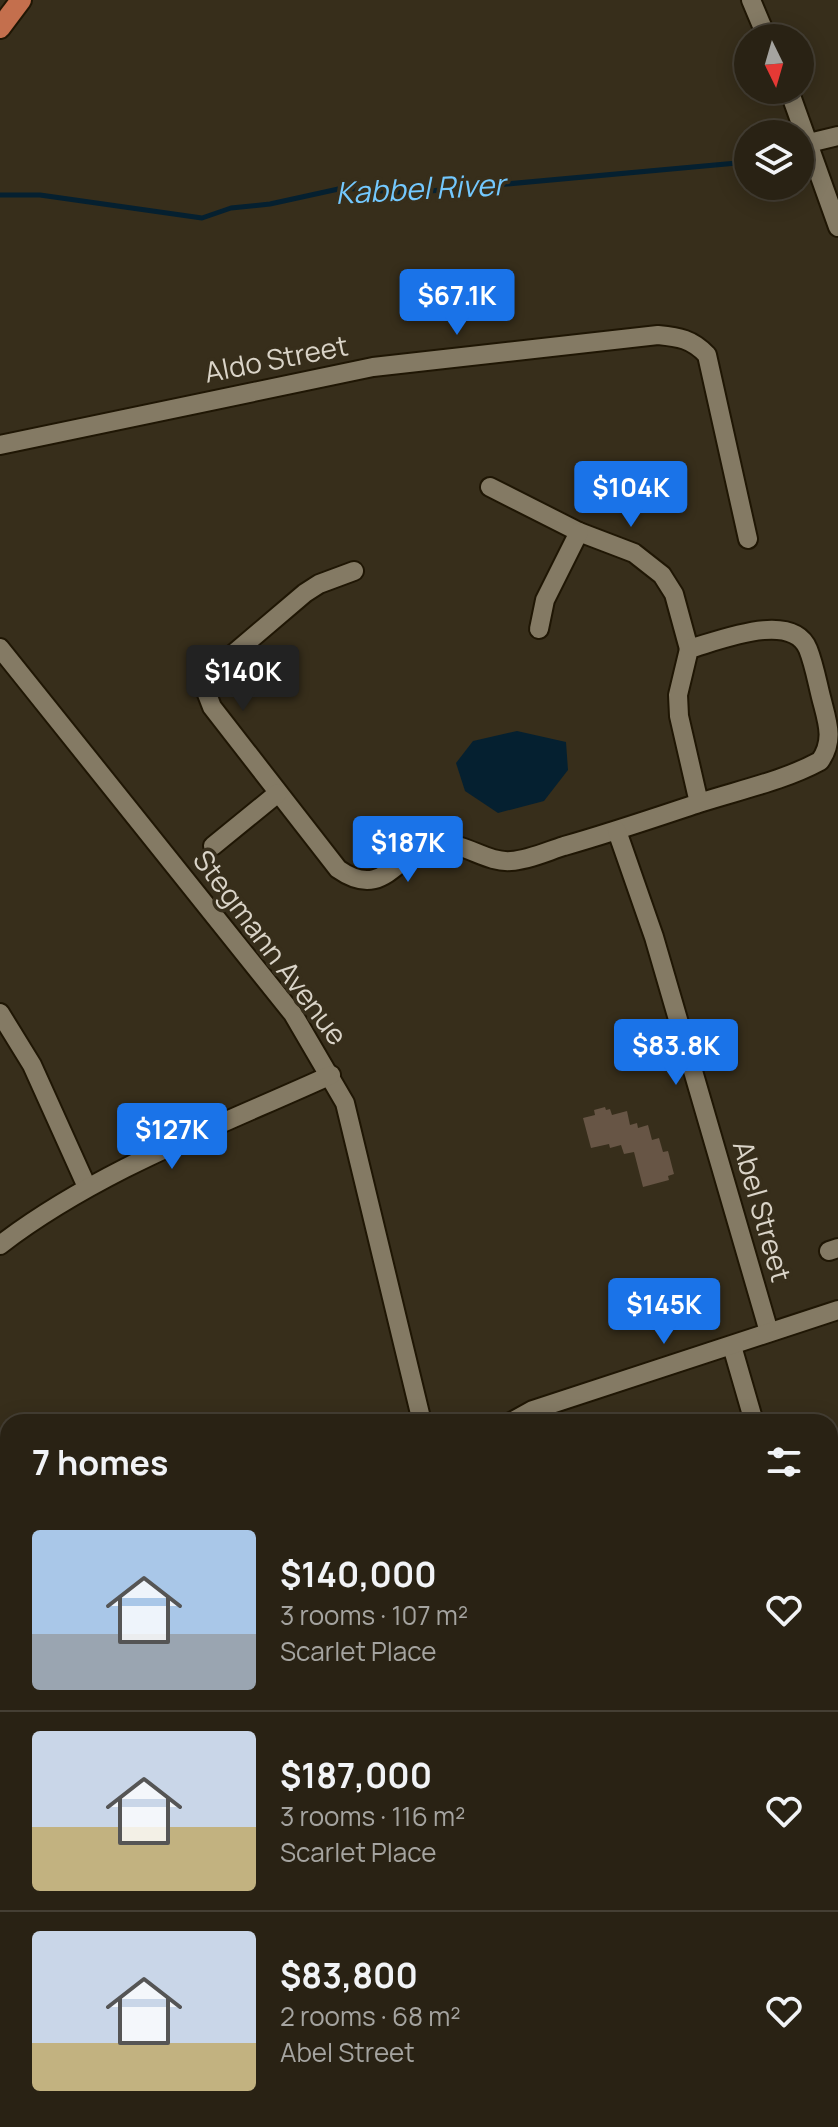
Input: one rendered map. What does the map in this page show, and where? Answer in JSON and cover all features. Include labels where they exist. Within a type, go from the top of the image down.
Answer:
[{"type":"main road","points":[[0,28],[21,0]]},
{"type":"street","points":[[751,0],[761,24]]},
{"type":"street","points":[[814,142],[838,136]]},
{"type":"street","points":[[814,157],[838,227]]},
{"type":"street","name":"Aldo Street","points":[[0,445],[373,367],[658,335],[679,337],[696,343],[707,355],[748,539]]},
{"type":"street","points":[[490,487],[579,532],[634,553],[662,575],[674,594],[689,649],[678,695],[679,716],[699,803]]},
{"type":"street","points":[[539,629],[545,600],[579,532]]},
{"type":"street","points":[[354,571],[319,584],[305,593],[212,672],[207,694],[212,707],[278,793],[338,869],[350,878],[372,881],[426,847],[454,845],[499,861],[512,861],[617,831],[820,761],[828,749],[830,734],[808,647],[798,635],[783,630],[759,629],[689,649]]},
{"type":"street","name":"Stegmann Avenue","points":[[0,648],[293,1014],[331,1075],[345,1103],[420,1414]]},
{"type":"street","points":[[213,846],[278,793]]},
{"type":"street","name":"Abel Street","points":[[617,831],[654,937],[769,1332]]},
{"type":"street","points":[[0,1013],[32,1065],[87,1187]]},
{"type":"street","points":[[0,1245],[32,1220],[87,1187],[331,1075]]},
{"type":"street","points":[[526,1414],[838,1310]]},
{"type":"street","points":[[732,1346],[752,1414]]},
{"type":"water","points":[[517,731],[566,742],[568,770],[544,801],[498,813],[465,791],[456,763],[473,741]]},
{"type":"building","points":[[605,1107],[606,1110],[610,1109],[612,1115],[627,1111],[630,1125],[637,1123],[638,1128],[648,1125],[652,1140],[659,1138],[663,1152],[668,1151],[674,1174],[668,1176],[669,1180],[643,1187],[634,1152],[624,1154],[621,1145],[591,1148],[583,1118],[595,1115],[594,1110]]},
{"type":"waterway","name":"Kabbel River","points":[[0,195],[40,195],[202,218],[231,208],[270,204],[343,188],[408,193],[734,163]]}]
